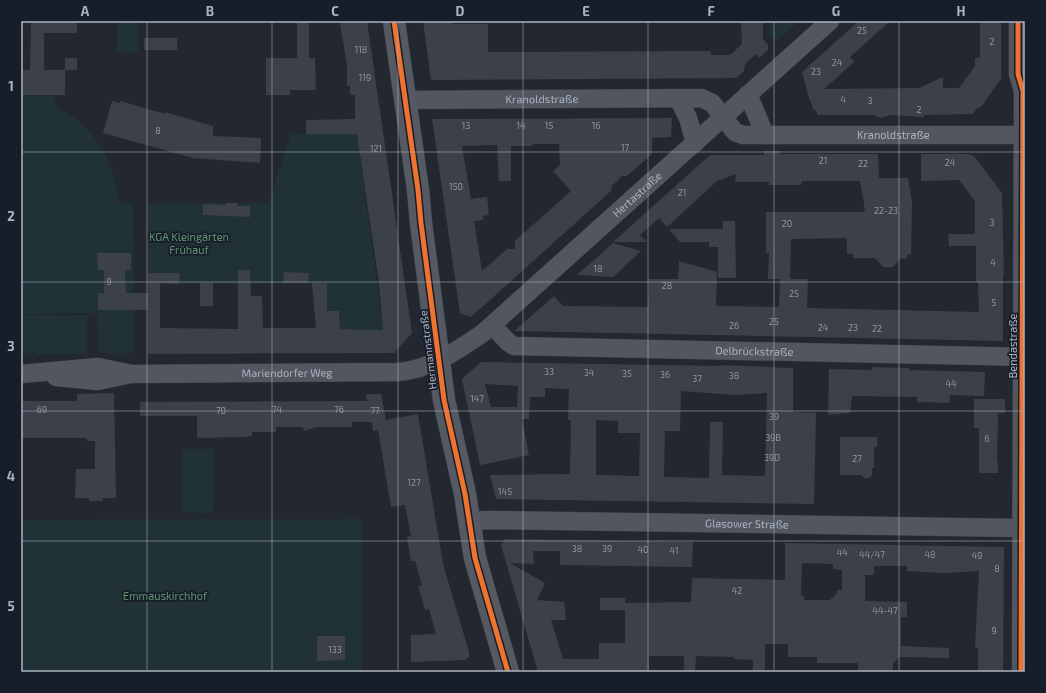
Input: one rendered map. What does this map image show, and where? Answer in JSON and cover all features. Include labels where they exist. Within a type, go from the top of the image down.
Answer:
[{"type":"main road","name":"Hermannstraße","points":[[394,21],[443,394],[465,494],[468,521],[475,558],[508,672]]},
{"type":"street","name":"Hertastraße","points":[[439,360],[465,345],[492,325],[830,21]]},
{"type":"street","name":"Bendastraße","points":[[1018,21],[1018,74],[1024,91],[1024,357],[1021,672]]},
{"type":"street","points":[[748,94],[764,135]]},
{"type":"street","points":[[678,98],[688,118],[695,143]]},
{"type":"street","name":"Kranoldstraße","points":[[405,100],[701,98],[712,103],[738,134],[1023,136]]},
{"type":"street","name":"Delbrückstraße","points":[[492,325],[508,342],[514,346],[1024,357]]},
{"type":"street","name":"Mariendorfer Weg","points":[[25,374],[98,381],[132,374],[398,372],[419,368],[439,360]]},
{"type":"street","name":"Glasower Straße","points":[[468,521],[490,520],[1023,528]]},
{"type":"green space","points":[[117,21],[138,21],[138,52],[117,53]]},
{"type":"green space","points":[[775,21],[800,21],[776,41],[769,33],[769,23],[775,23]]},
{"type":"green space","points":[[21,95],[55,96],[55,106],[68,113],[80,123],[100,146],[113,173],[119,203],[133,203],[134,353],[98,353],[97,313],[21,314]]},
{"type":"green space","name":"KGA Kleingärten Frühauf","points":[[291,134],[357,134],[383,330],[340,329],[339,311],[327,311],[327,283],[148,284],[148,203],[269,203]]},
{"type":"green space","points":[[21,315],[87,315],[87,354],[36,354],[36,351],[29,351],[29,354],[21,354]]},
{"type":"green space","points":[[183,449],[214,449],[213,513],[182,512]]},
{"type":"green space","name":"Emmauskirchhof","points":[[361,519],[361,672],[21,672],[21,520]]},
{"type":"building","points":[[31,21],[77,21],[77,33],[44,33],[44,70],[65,70],[65,95],[21,95],[21,70],[30,70]]},
{"type":"building","points":[[297,21],[309,21],[309,58],[315,58],[316,90],[290,90],[290,95],[266,95],[266,58],[297,58]]},
{"type":"building","points":[[342,21],[367,21],[412,333],[394,353],[148,354],[148,310],[98,310],[98,293],[104,293],[104,270],[98,270],[97,253],[131,253],[131,270],[125,270],[126,293],[148,293],[148,273],[180,273],[179,284],[160,283],[160,328],[238,329],[238,270],[250,270],[251,296],[262,296],[263,328],[316,328],[312,283],[327,283],[327,311],[339,311],[340,329],[383,330],[379,283],[357,134],[306,134],[306,120],[355,119],[355,95],[350,95],[350,86],[347,86],[347,66],[340,23]]},
{"type":"building","points":[[423,21],[453,21],[453,24],[488,24],[488,52],[711,51],[711,55],[730,55],[742,44],[741,21],[763,21],[763,39],[768,45],[768,50],[759,58],[756,54],[745,64],[744,71],[736,78],[431,80]]},
{"type":"building","points":[[859,21],[890,21],[850,57],[854,62],[824,89],[919,88],[943,77],[943,88],[959,88],[975,66],[975,58],[980,58],[980,21],[1001,21],[1001,79],[980,108],[978,107],[973,114],[924,115],[924,117],[890,115],[881,118],[874,115],[818,115],[816,110],[814,111],[808,95],[802,72]]},
{"type":"building","points":[[144,38],[177,38],[177,50],[144,50]]},
{"type":"building","points":[[65,58],[77,58],[77,70],[65,70]]},
{"type":"building","points":[[112,101],[120,103],[120,101],[165,114],[165,112],[213,126],[213,136],[261,138],[260,163],[193,158],[103,133]]},
{"type":"building","points":[[672,118],[671,137],[652,138],[652,154],[627,176],[622,176],[612,186],[611,191],[471,317],[460,313],[432,119]],"holes":[[[559,144],[560,165],[553,171],[571,191],[515,241],[515,249],[507,249],[482,271],[474,221],[483,220],[483,216],[489,215],[487,197],[471,199],[462,146],[497,145],[499,181],[511,181],[511,146]]]},
{"type":"building","points":[[764,151],[780,151],[780,154],[878,154],[879,178],[908,178],[912,202],[911,255],[908,254],[906,259],[901,258],[893,267],[883,267],[875,258],[853,258],[853,254],[847,254],[847,238],[791,239],[790,279],[808,279],[807,308],[979,312],[978,282],[976,282],[976,246],[949,246],[948,234],[975,234],[975,201],[959,180],[921,181],[921,154],[968,154],[974,156],[1002,193],[1004,275],[1003,341],[514,331],[554,296],[563,306],[648,307],[649,279],[678,279],[679,261],[717,272],[716,306],[779,307],[780,279],[768,279],[769,253],[766,253],[766,212],[863,212],[865,210],[860,181],[802,181],[801,185],[769,185],[769,182],[735,182],[736,174],[717,181],[667,227],[659,218],[640,235],[647,242],[613,242],[710,155],[764,155]]},
{"type":"building","points":[[226,203],[237,203],[237,206],[250,206],[250,217],[203,215],[203,204],[226,205]]},
{"type":"building","points":[[723,221],[735,221],[736,278],[718,278],[718,247],[709,247],[709,242],[680,242],[669,229],[723,229]]},
{"type":"building","points":[[613,243],[641,251],[613,277],[577,275]]},
{"type":"building","points":[[284,272],[309,273],[308,283],[283,283]]},
{"type":"building","points":[[200,283],[213,283],[213,306],[200,306]]},
{"type":"building","points":[[481,362],[722,365],[793,368],[793,412],[816,413],[814,504],[496,499],[490,475],[570,474],[571,420],[568,420],[569,389],[545,388],[545,397],[530,397],[529,419],[522,419],[529,455],[480,465],[462,379]],"holes":[[[485,384],[518,386],[517,407],[491,407]],[[681,391],[735,395],[767,393],[765,476],[722,475],[723,422],[710,422],[709,478],[664,477],[665,431],[680,431]],[[596,420],[618,421],[618,433],[640,433],[639,476],[596,475]]]},
{"type":"building","points":[[872,367],[909,368],[909,370],[985,372],[984,396],[950,395],[950,403],[917,402],[917,397],[852,396],[850,413],[828,415],[829,369],[872,370]]},
{"type":"building","points":[[114,393],[116,498],[102,498],[103,501],[89,501],[89,498],[75,498],[76,469],[95,469],[95,441],[87,441],[87,438],[21,438],[21,401],[77,401],[77,394]]},
{"type":"building","points":[[366,394],[381,394],[386,420],[418,414],[443,564],[469,652],[469,657],[465,660],[411,662],[411,635],[436,634],[429,609],[425,610],[418,586],[422,585],[415,561],[411,561],[407,537],[411,536],[405,505],[391,507],[378,430],[373,431],[372,422],[352,422],[352,427],[316,427],[304,431],[303,427],[276,427],[276,432],[252,432],[252,436],[245,437],[197,438],[197,416],[140,416],[140,402],[367,401]]},
{"type":"building","points":[[974,399],[1005,399],[1005,413],[998,413],[998,473],[979,473],[979,428],[974,428]]},
{"type":"building","points":[[840,437],[877,437],[877,447],[874,447],[874,468],[872,468],[872,475],[869,478],[864,478],[861,475],[840,475]]},
{"type":"building","points":[[505,539],[693,542],[692,567],[560,565],[560,551],[533,551],[534,564],[510,563],[545,583],[537,600],[564,602],[566,620],[551,620],[563,659],[599,659],[599,643],[625,643],[625,610],[600,610],[600,598],[625,598],[625,603],[691,602],[692,578],[785,580],[785,543],[1004,547],[1003,672],[978,672],[978,648],[975,648],[979,571],[944,573],[907,571],[907,566],[874,566],[874,575],[865,575],[865,601],[907,602],[907,617],[901,617],[901,646],[949,648],[949,658],[899,657],[893,664],[893,672],[858,672],[858,663],[817,663],[817,657],[788,657],[788,644],[765,644],[765,672],[753,672],[753,660],[734,659],[734,657],[696,656],[695,672],[684,672],[684,656],[649,656],[649,672],[538,672],[501,545]],"holes":[[[802,563],[833,564],[833,569],[842,570],[842,590],[837,590],[837,593],[830,600],[804,600],[804,596],[801,596]]]},
{"type":"building","points":[[317,636],[345,636],[345,660],[317,661]]},
{"type":"cycle path","points":[[394,21],[418,190],[444,400],[465,494],[475,558],[508,672]]},
{"type":"cycle path","points":[[1018,21],[1018,74],[1023,91],[1021,672]]}]
